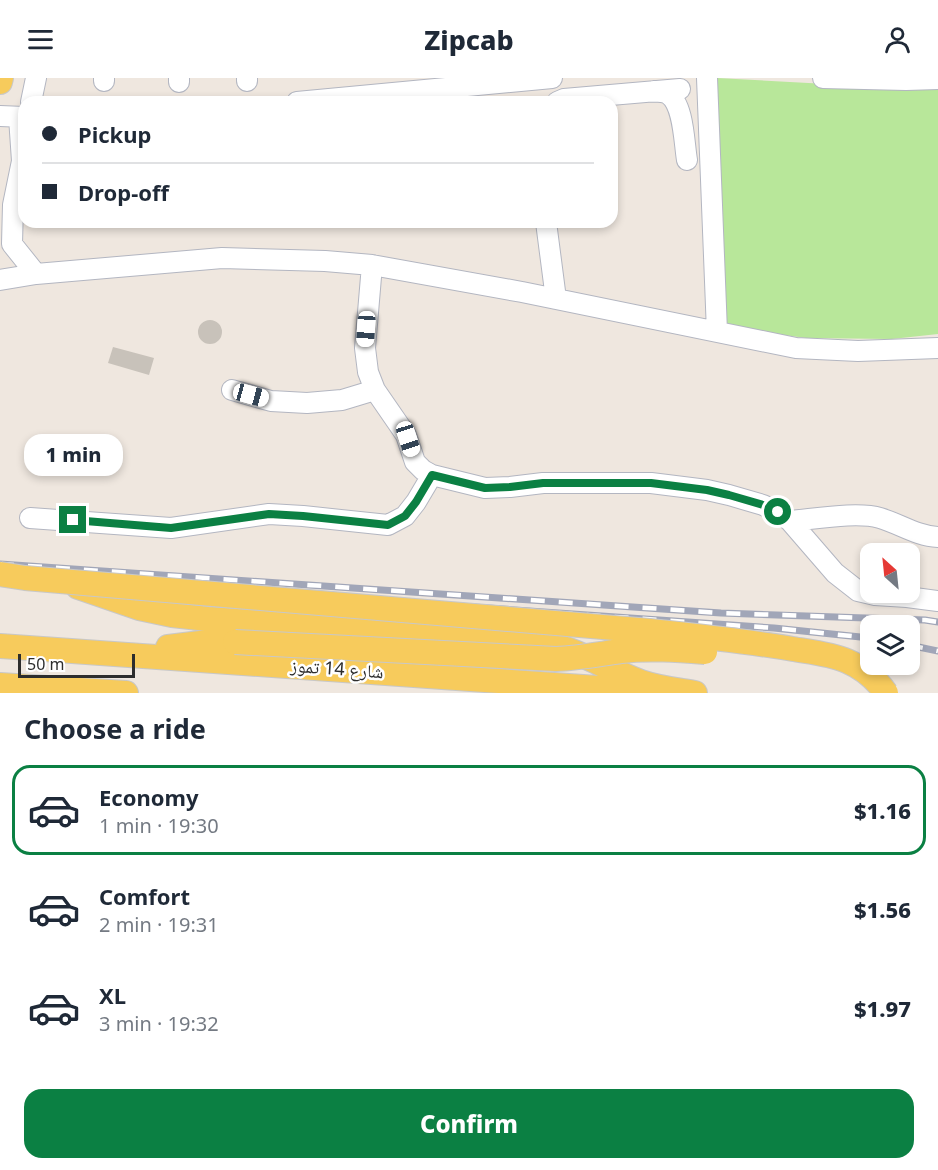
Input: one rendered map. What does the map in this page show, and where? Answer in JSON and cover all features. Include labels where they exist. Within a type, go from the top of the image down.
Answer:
[{"type":"main road","points":[[0,574],[65,584],[139,608],[172,615],[514,640],[549,645],[591,659],[643,683],[695,693]]},
{"type":"main road","points":[[25,578],[650,631],[747,642],[846,660],[874,678],[886,693]]},
{"type":"main road","points":[[113,653],[138,652],[192,644],[235,642],[556,659],[648,650],[743,654],[788,652],[830,656]]},
{"type":"main road","name":"شارع 14 تموز","points":[[0,646],[674,693]]},
{"type":"main road","points":[[0,685],[126,693]]},
{"type":"street","points":[[27,96],[36,78]]},
{"type":"street","points":[[361,96],[552,78]]},
{"type":"street","points":[[707,78],[717,332]]},
{"type":"street","points":[[823,78],[938,79]]},
{"type":"street","points":[[598,96],[681,89]]},
{"type":"street","points":[[654,91],[668,94],[676,102],[681,117],[687,160]]},
{"type":"street","points":[[18,181],[13,205],[12,244],[36,274]]},
{"type":"street","points":[[547,228],[556,299]]},
{"type":"street","points":[[0,280],[36,274],[222,258],[325,261],[372,265],[556,299],[796,348],[858,351],[938,348]]},
{"type":"street","points":[[372,265],[365,348],[368,372],[375,390],[406,435],[415,462],[423,470],[432,475],[485,488],[543,483],[651,483],[707,490],[753,502],[778,512],[790,521],[835,573],[858,591],[875,595],[938,601]]},
{"type":"street","points":[[232,390],[271,401],[307,403],[342,400],[375,390]]},
{"type":"street","points":[[30,518],[171,528],[269,514],[388,525],[405,516],[432,475]]},
{"type":"street","points":[[790,521],[851,516],[878,517],[928,537],[938,537]]},
{"type":"green space","points":[[717,78],[938,90],[938,334],[892,339],[806,338],[724,327]]},
{"type":"building","points":[[210,320],[215,321],[221,327],[221,337],[215,343],[210,344],[205,343],[199,337],[198,332],[199,327],[205,321]]},
{"type":"building","points":[[113,347],[154,358],[149,375],[108,363]]},
{"type":"railway","points":[[0,564],[721,613],[938,622]]},
{"type":"railway","points":[[0,574],[774,628],[860,637]]},
{"type":"railway","points":[[920,647],[938,651]]},
{"type":"route","points":[[73,520],[171,528],[269,514],[388,525],[405,516],[432,475],[485,488],[543,483],[651,483],[729,495],[778,512]]}]
